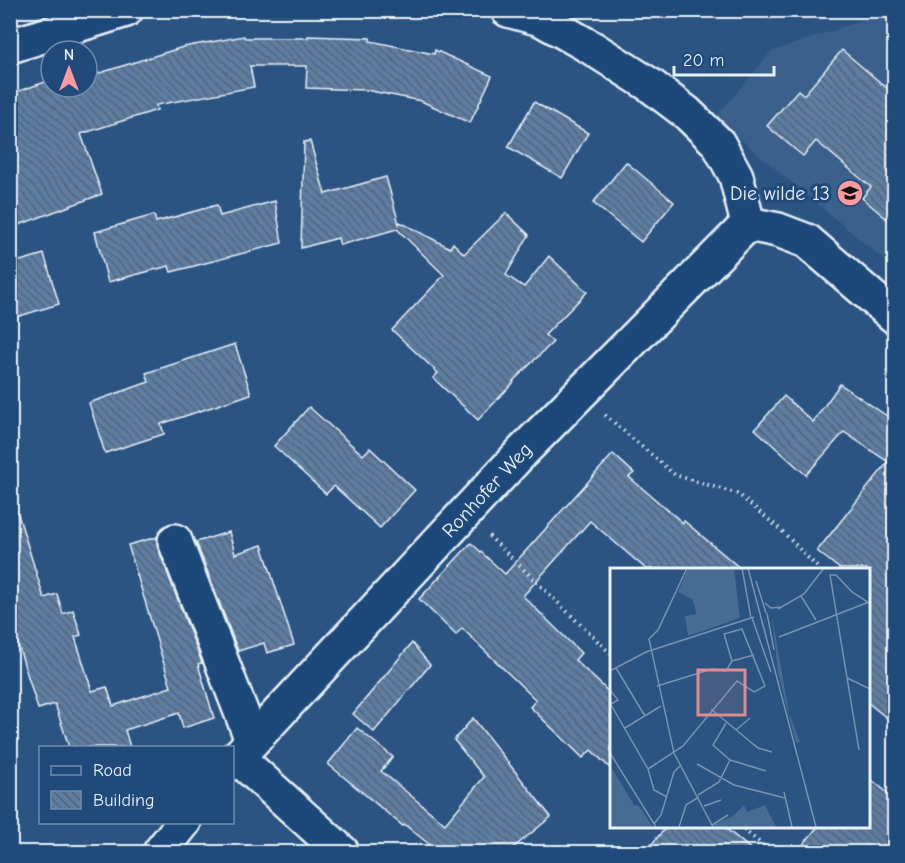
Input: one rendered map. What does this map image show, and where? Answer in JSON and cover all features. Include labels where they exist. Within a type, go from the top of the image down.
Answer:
[{"type":"street","points":[[10,46],[46,22],[126,10]]},
{"type":"street","points":[[508,10],[544,15],[650,85],[687,114],[718,143],[736,176],[748,224],[778,230],[807,241],[894,316]]},
{"type":"street","name":"Ronhofer Weg","points":[[241,753],[464,513],[748,224]]},
{"type":"street","points":[[175,541],[241,753],[342,852]]},
{"type":"street","points":[[160,852],[182,824]]},
{"type":"path","points":[[580,393],[675,475],[738,494],[781,530],[818,568]]},
{"type":"path","points":[[464,513],[610,653]]},
{"type":"path","points":[[741,827],[771,852]]},
{"type":"shaded area","name":"Die wilde 13","points":[[894,11],[894,268],[715,118],[771,52]]},
{"type":"building","points":[[244,36],[245,38],[308,38],[308,36],[370,38],[370,41],[434,54],[435,50],[492,76],[470,123],[421,101],[366,90],[306,88],[307,66],[250,66],[254,87],[156,105],[157,110],[81,134],[102,194],[16,226],[10,211],[10,94],[39,84],[39,99],[99,99],[99,73],[183,47]]},
{"type":"building","points":[[842,50],[894,94],[894,225],[862,198],[871,187],[816,141],[803,156],[767,126],[798,90],[804,95]]},
{"type":"building","points":[[534,102],[588,133],[562,178],[508,147]]},
{"type":"building","points":[[310,141],[325,194],[386,177],[399,224],[400,222],[450,248],[453,243],[464,254],[506,213],[529,235],[506,275],[524,287],[549,256],[587,292],[545,335],[553,342],[513,381],[478,420],[433,378],[438,373],[392,330],[444,275],[397,229],[340,245],[338,238],[301,248],[304,142]]},
{"type":"building","points":[[626,162],[674,202],[641,242],[593,203]]},
{"type":"building","points":[[275,201],[282,243],[171,272],[169,266],[108,282],[95,232],[154,215],[156,222],[217,205],[220,216]]},
{"type":"building","points":[[44,254],[59,304],[10,319],[10,264]]},
{"type":"building","points":[[235,344],[251,394],[161,424],[164,434],[105,453],[89,403],[149,382],[146,373]]},
{"type":"building","points":[[840,384],[894,421],[894,724],[869,704],[869,568],[839,568],[817,551],[888,462],[844,432],[806,475],[755,429],[784,396],[813,422]]},
{"type":"building","points":[[309,407],[363,455],[370,448],[415,490],[380,528],[334,486],[326,494],[274,446]]},
{"type":"building","points":[[613,454],[634,473],[629,477],[740,568],[645,568],[590,521],[523,596],[581,653],[575,660],[610,693],[610,768],[591,750],[583,758],[530,707],[536,700],[462,628],[456,635],[419,599],[471,543],[505,574]]},
{"type":"building","points":[[17,511],[44,598],[57,594],[63,614],[73,610],[81,635],[75,637],[92,691],[107,687],[113,706],[171,687],[128,545],[157,537],[158,548],[202,663],[198,664],[214,718],[183,728],[179,713],[125,730],[130,746],[69,746],[55,704],[38,709],[10,619],[10,512]]},
{"type":"building","points":[[229,532],[235,554],[262,545],[294,645],[267,653],[264,643],[238,651],[196,542]]},
{"type":"building","points":[[412,643],[430,665],[374,732],[353,714]]},
{"type":"building","points":[[473,718],[551,817],[508,852],[422,852],[429,844],[405,825],[403,826],[328,764],[357,728],[393,757],[381,771],[445,824],[484,777],[454,740]]},
{"type":"building","points":[[869,778],[894,798],[894,852],[797,852],[817,827],[869,827]]},
{"type":"building","points":[[666,827],[724,827],[754,852],[645,852]]},
{"type":"place","name":"Die wilde 13","points":[[850,193]]}]
